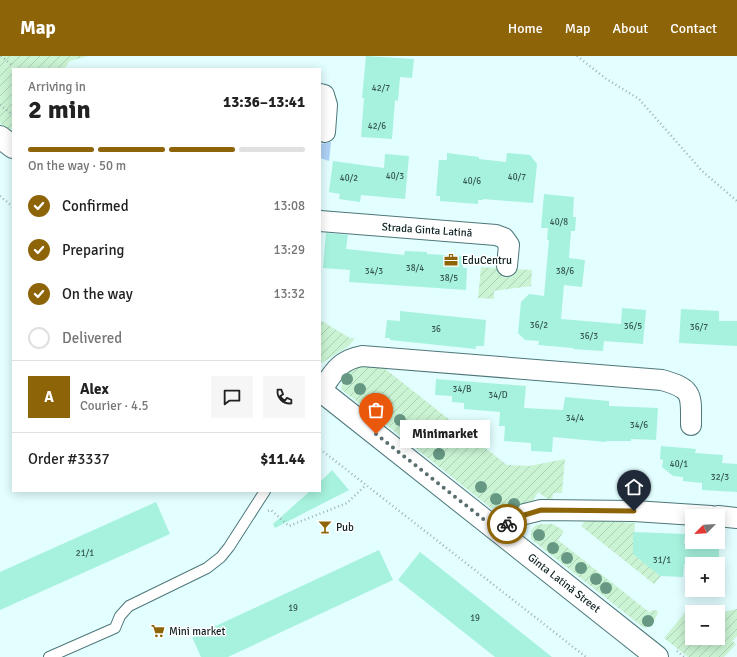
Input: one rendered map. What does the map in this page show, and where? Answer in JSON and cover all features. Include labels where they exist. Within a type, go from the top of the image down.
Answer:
[{"type":"street","points":[[321,94],[324,95],[327,105],[325,132]]},
{"type":"street","points":[[0,137],[12,146]]},
{"type":"street","name":"Strada Ginta Latină","points":[[321,221],[496,235],[504,238],[509,245],[507,266]]},
{"type":"street","points":[[323,395],[334,371],[342,363],[362,356],[662,380],[678,384],[685,389],[691,398],[691,425]]},
{"type":"street","name":"Ginta Latină Street","points":[[323,395],[497,530],[651,655]]},
{"type":"street","points":[[497,530],[521,516],[541,510],[634,511],[685,514]]},
{"type":"street","points":[[725,517],[737,518]]},
{"type":"lane","points":[[49,657],[115,628],[120,616],[128,606],[207,568],[221,557],[264,492]]},
{"type":"path","points":[[1,56],[13,66]]},
{"type":"path","points":[[577,56],[605,78],[639,99],[702,171],[737,201]]},
{"type":"path","points":[[0,105],[12,113]]},
{"type":"path","points":[[0,196],[12,206]]},
{"type":"path","points":[[321,450],[586,657]]},
{"type":"path","points":[[248,517],[271,510],[289,526],[347,503],[366,485]]},
{"type":"green space","points":[[0,56],[88,56],[70,61],[65,68],[12,68],[12,133],[0,123]]},
{"type":"green space","points":[[481,267],[532,270],[531,286],[494,291],[494,299],[478,298]]},
{"type":"green space","points":[[321,321],[350,338],[355,338],[349,346],[321,363]]},
{"type":"green space","points":[[355,366],[384,368],[507,465],[529,466],[565,459],[562,493],[553,493],[552,502],[538,492],[531,505],[491,508],[341,389],[345,375]]},
{"type":"green space","points":[[586,520],[635,523],[633,554],[661,576],[654,584],[581,526]]},
{"type":"green space","points":[[553,524],[564,531],[558,540],[649,612],[653,610],[658,611],[653,621],[644,628],[531,539],[531,530],[536,525]]},
{"type":"green space","points":[[737,609],[737,636],[732,641],[736,644],[724,657],[688,657],[664,638],[685,613],[685,645],[725,645],[725,612]]},
{"type":"water","points":[[331,142],[329,161],[321,158],[321,144]]},
{"type":"building","points":[[366,56],[414,59],[412,78],[400,77],[398,101],[395,100],[392,139],[361,137],[364,98],[362,98]]},
{"type":"building","points":[[447,153],[506,162],[507,153],[530,155],[537,164],[533,203],[483,199],[478,200],[478,204],[440,201],[440,196],[436,196],[439,160],[447,160]]},
{"type":"building","points":[[385,154],[409,156],[405,199],[361,195],[360,202],[339,199],[340,194],[329,192],[333,161],[384,168]]},
{"type":"building","points":[[544,194],[574,197],[573,217],[576,217],[575,231],[571,231],[569,258],[585,260],[582,287],[564,285],[561,319],[621,324],[622,308],[646,310],[643,344],[604,341],[603,351],[573,349],[538,345],[539,341],[525,340],[518,333],[521,302],[529,294],[544,296],[549,240],[547,240],[548,228],[541,228]]},
{"type":"building","points":[[326,233],[348,235],[346,249],[404,255],[405,251],[464,256],[463,268],[467,268],[466,290],[349,282],[350,270],[323,268]]},
{"type":"building","points":[[681,309],[719,311],[719,321],[737,321],[737,346],[679,343]]},
{"type":"building","points":[[400,311],[486,320],[484,346],[476,346],[476,349],[390,340],[390,338],[385,338],[387,320],[400,321]]},
{"type":"building","points":[[436,379],[526,386],[524,408],[563,410],[565,397],[609,401],[609,406],[658,408],[656,440],[631,439],[631,441],[606,442],[553,437],[552,452],[531,451],[531,443],[504,441],[505,426],[499,426],[500,412],[464,409],[464,403],[452,402],[452,396],[435,395]]},
{"type":"building","points":[[661,446],[696,449],[695,453],[723,455],[722,463],[737,464],[737,492],[702,490],[702,483],[683,481],[683,477],[673,476],[662,467],[663,460],[660,459]]},
{"type":"building","points":[[332,470],[349,490],[275,528],[273,524],[309,492],[321,492],[321,481]]},
{"type":"building","points":[[156,502],[170,534],[0,610],[0,572]]},
{"type":"building","points":[[633,532],[685,534],[685,549],[719,549],[719,557],[685,557],[683,577],[660,576],[633,554]]},
{"type":"building","points":[[379,550],[393,580],[228,657],[201,657],[192,637]]},
{"type":"building","points":[[420,552],[552,657],[495,657],[398,580]]},
{"type":"way so far","points":[[376,434],[497,530],[507,524]]},
{"type":"place","name":"EduCentru","points":[[451,260]]},
{"type":"place","name":"Minimarket","points":[[376,434]]},
{"type":"place","name":"Pub","points":[[325,527]]},
{"type":"place","name":"Mini market","points":[[158,631]]},
{"type":"route","points":[[507,524],[521,516],[541,510],[634,511]]}]
